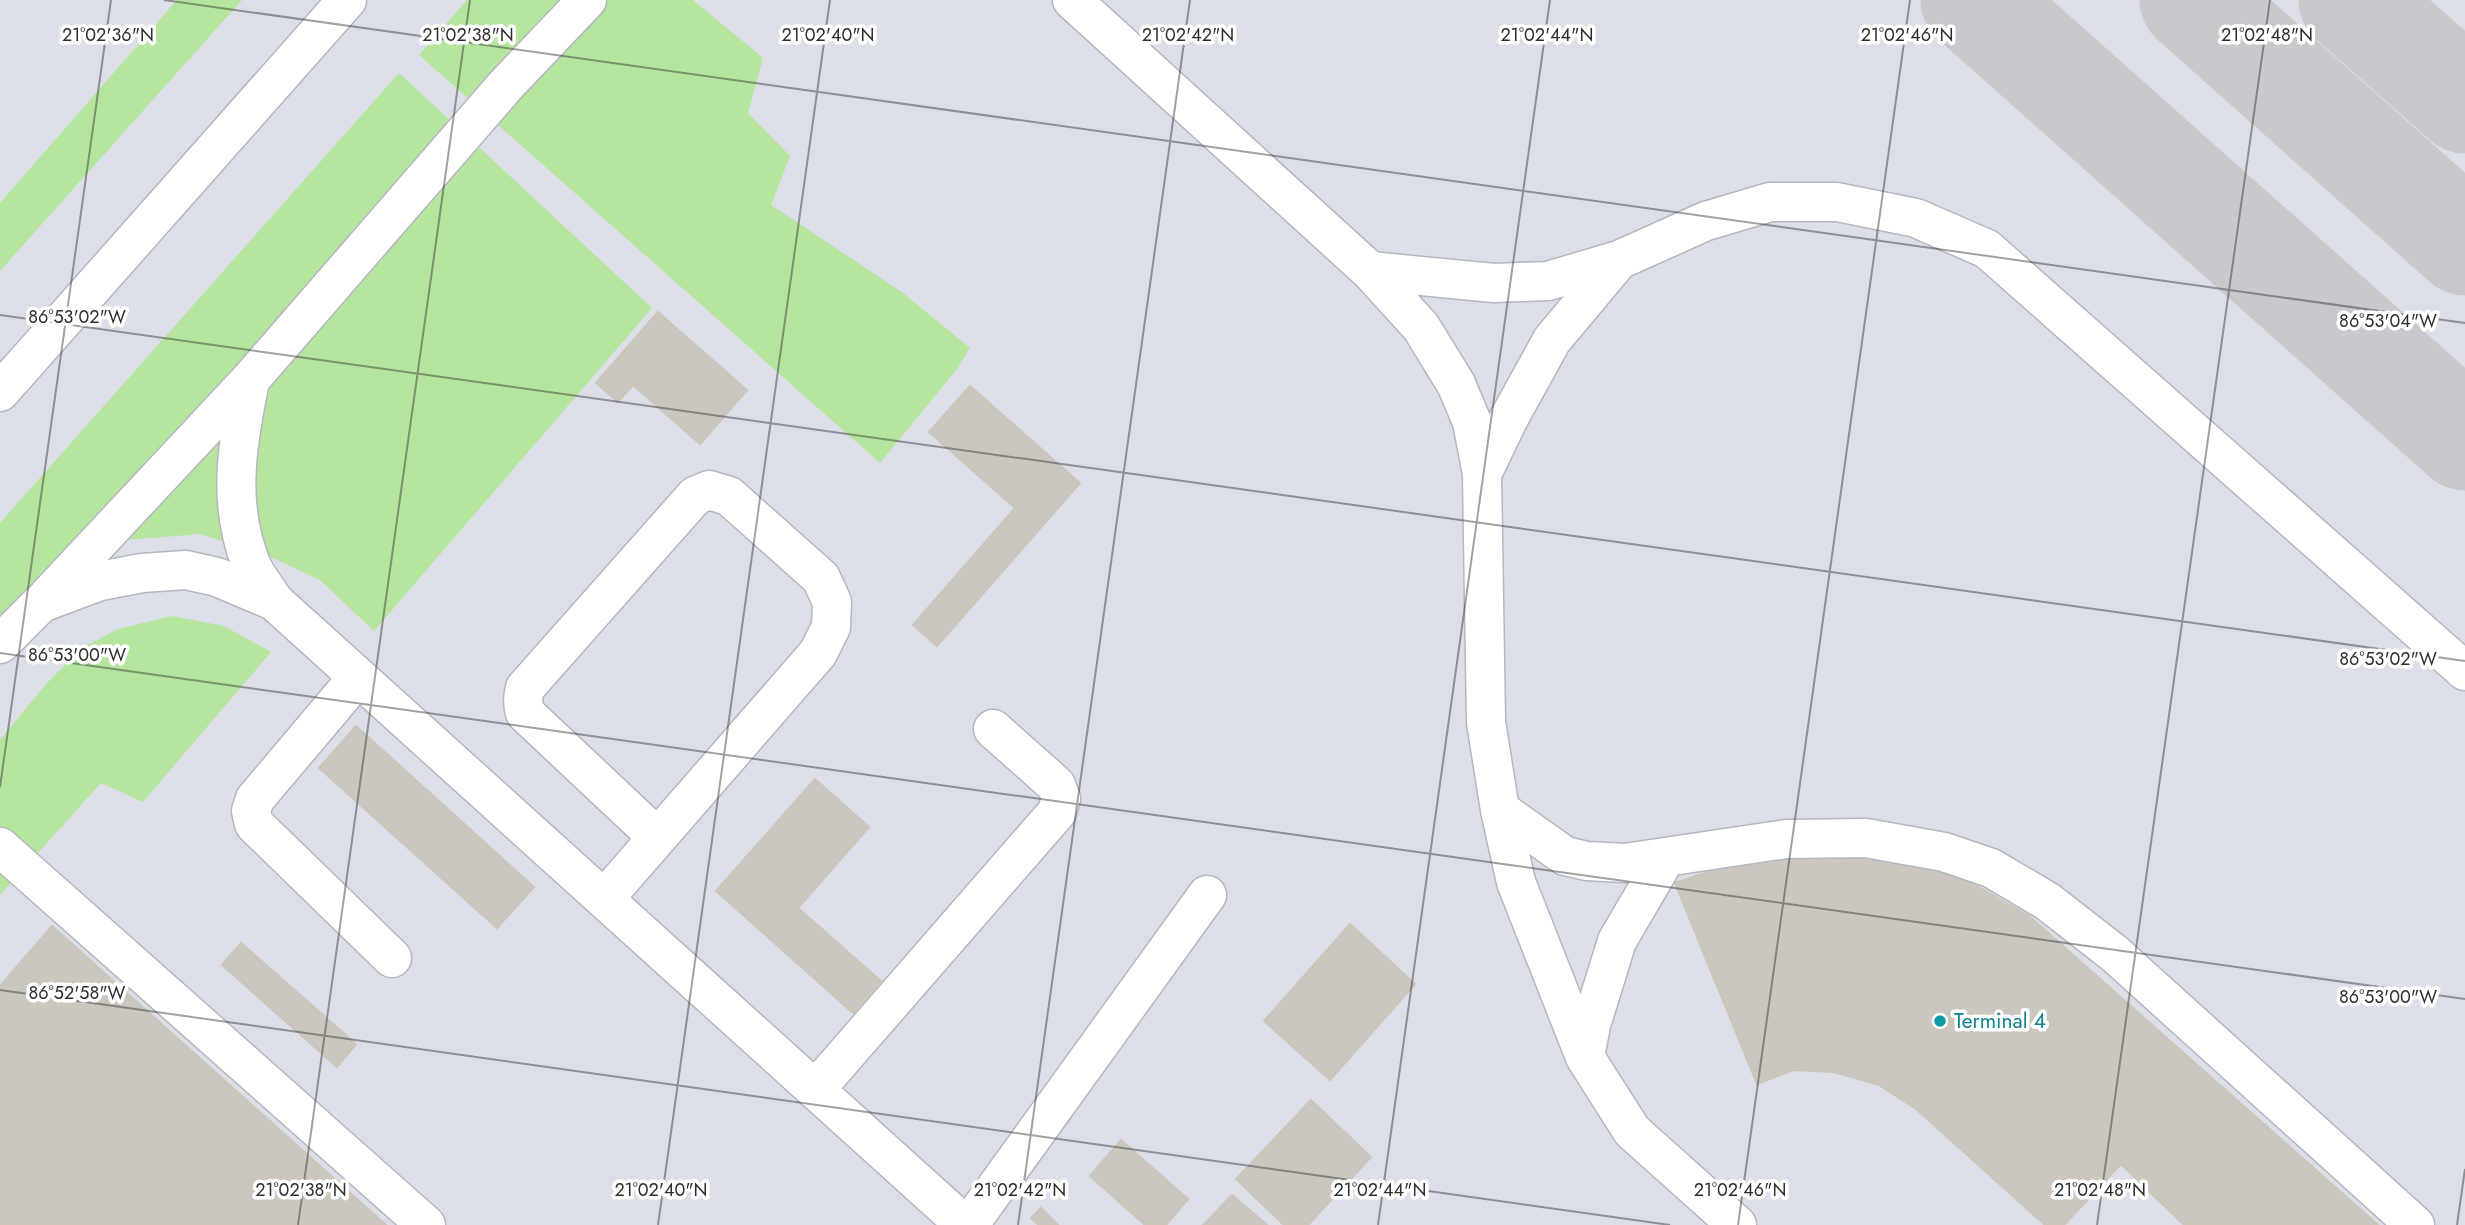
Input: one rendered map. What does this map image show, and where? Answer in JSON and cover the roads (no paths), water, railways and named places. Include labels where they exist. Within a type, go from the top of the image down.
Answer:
[{"type":"lane","points":[[0,392],[347,0]]},
{"type":"lane","points":[[0,643],[41,603],[250,380],[506,85],[587,0]]},
{"type":"lane","points":[[1072,0],[1370,271],[1421,327],[1456,384],[1472,422],[1482,474],[1486,722],[1500,810],[1516,881],[1585,1057],[1632,1131],[1737,1225]]},
{"type":"lane","points":[[1370,271],[1494,283],[1548,281],[1619,260],[1706,221],[1770,202],[1836,202],[1916,218],[1987,248],[2465,671]]},
{"type":"lane","points":[[1482,474],[1552,340],[1619,260]]},
{"type":"lane","points":[[250,380],[236,457],[237,513],[251,565],[274,601],[967,1225],[1208,895]]},
{"type":"lane","points":[[604,899],[818,653],[831,627],[832,603],[821,578],[729,496],[709,490],[695,496],[526,688],[522,704],[525,713],[657,837]]},
{"type":"lane","points":[[41,603],[100,581],[142,573],[186,570],[217,577],[274,601]]},
{"type":"lane","points":[[358,677],[255,799],[251,811],[254,824],[392,958]]},
{"type":"lane","points":[[816,1090],[1056,812],[1060,797],[1056,785],[993,729]]},
{"type":"lane","points":[[1500,810],[1564,856],[1625,863],[1786,839],[1866,838],[1944,852],[1991,868],[2047,901],[2115,954],[2415,1225]]},
{"type":"lane","points":[[0,847],[426,1225]]},
{"type":"lane","points":[[1585,1057],[1591,1025],[1618,941],[1665,859]]},
{"type":"place","name":"Terminal 4","points":[[1940,1021]]}]
